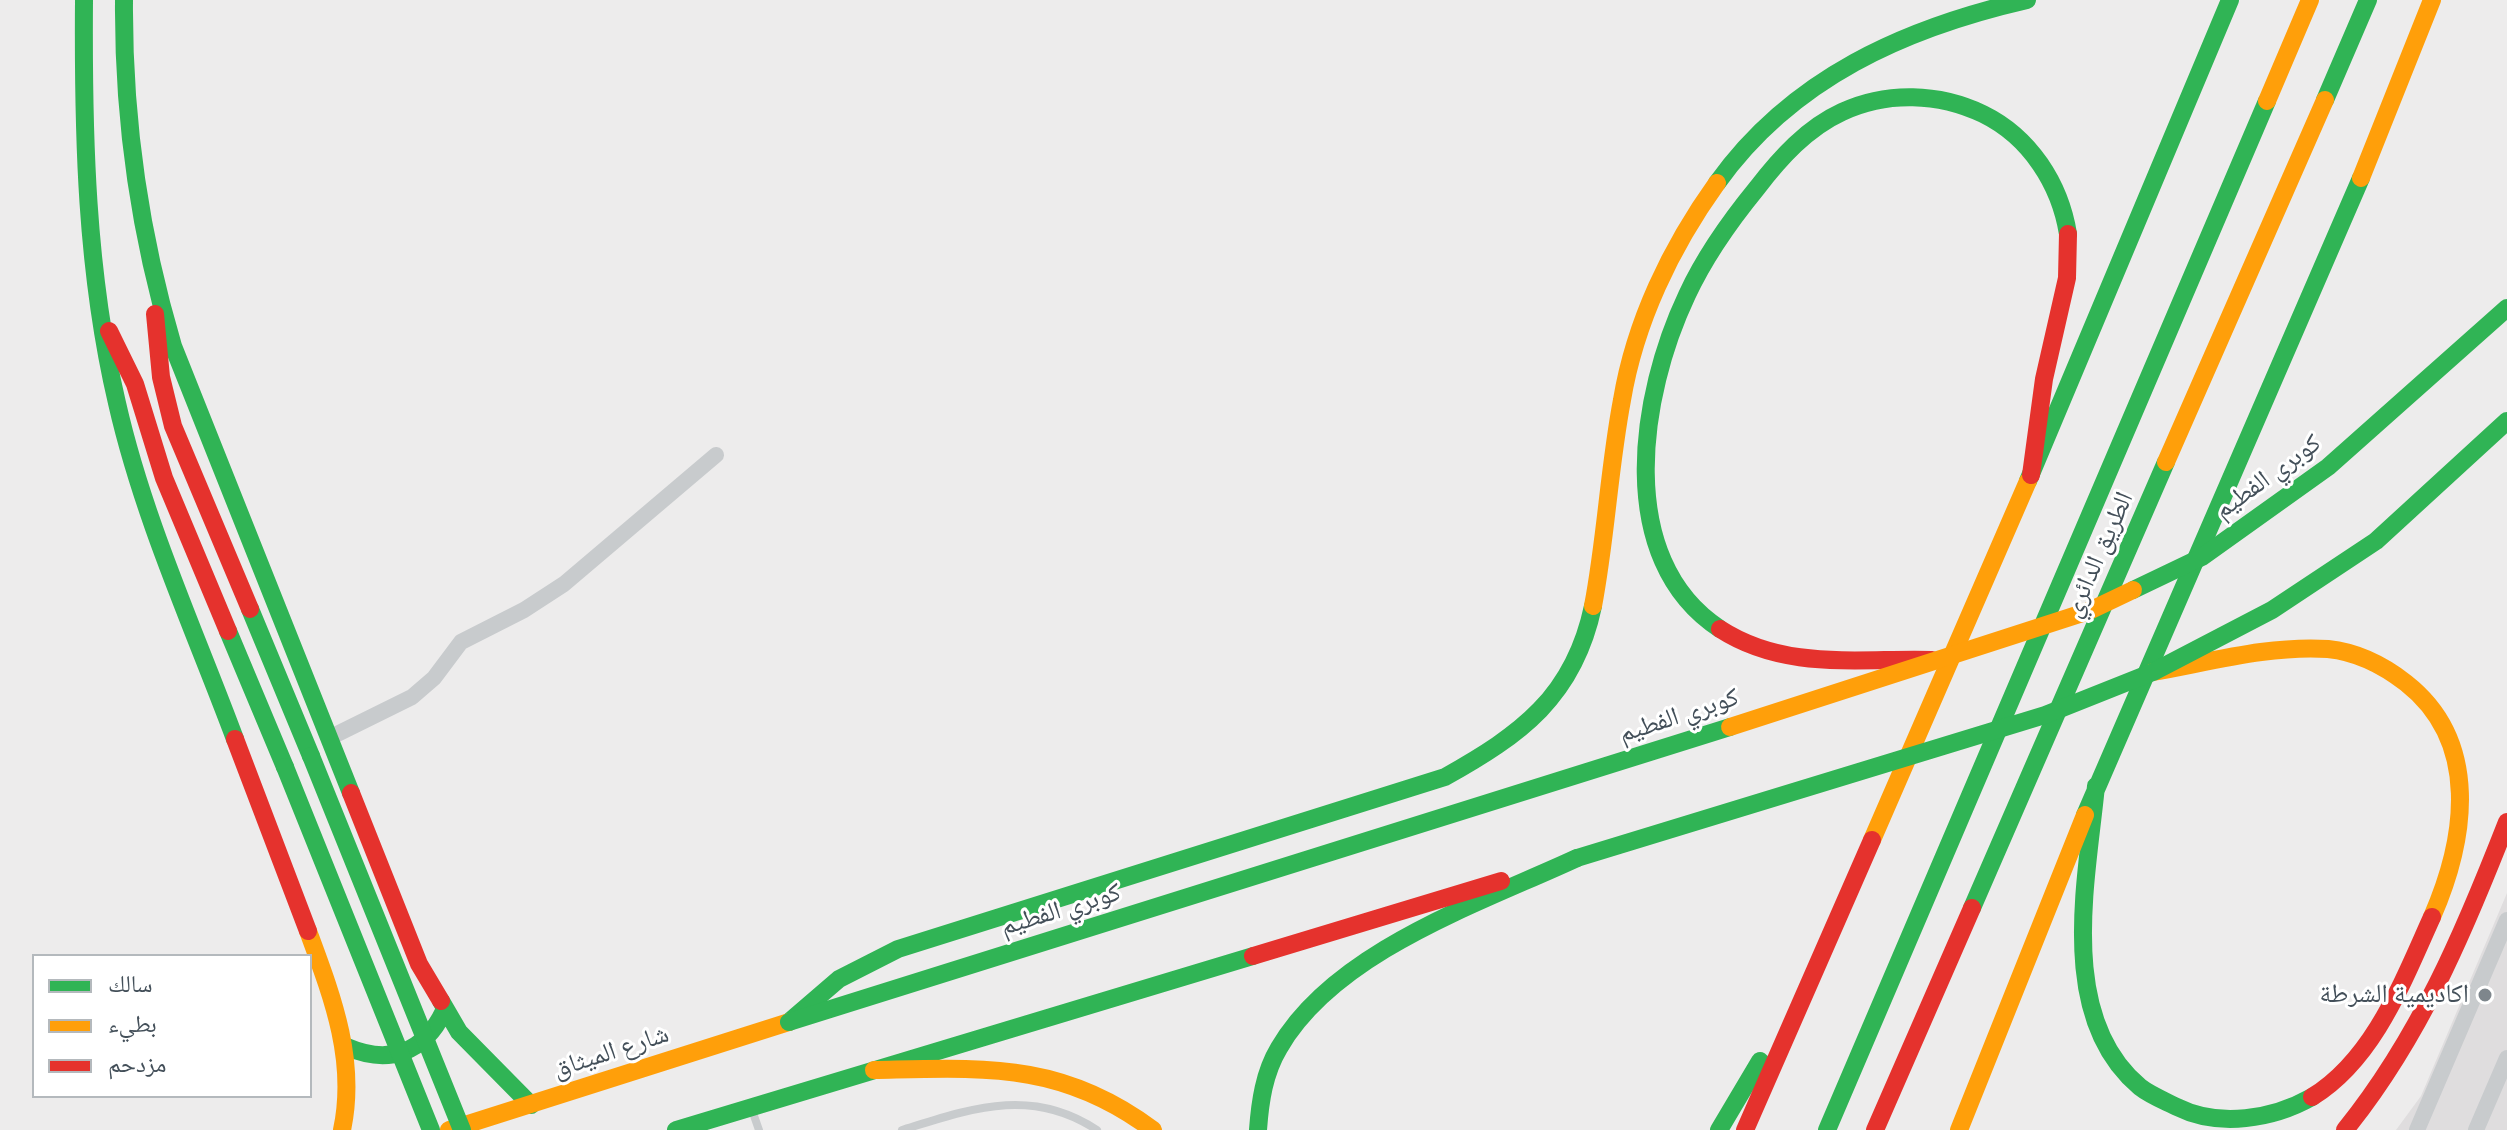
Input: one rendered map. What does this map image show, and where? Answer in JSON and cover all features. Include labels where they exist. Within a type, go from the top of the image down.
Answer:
[{"type":"main road","points":[[84,0],[84,145],[100,317],[134,464],[322,969],[347,1047],[350,1085],[342,1130]]},
{"type":"main road","points":[[124,0],[129,160],[135,203],[157,297],[187,382],[419,964],[444,1011],[476,1052],[531,1105]]},
{"type":"main road","points":[[789,1022],[839,979],[898,949],[1445,777],[1496,751],[1519,733],[1544,709],[1582,650],[1600,585],[1622,399],[1634,349],[1667,264],[1711,191],[1765,128],[1838,69],[1917,30],[2027,0]]},
{"type":"main road","points":[[1745,1130],[2031,475],[2230,0]]},
{"type":"main road","name":"الطريق الدائري","points":[[1827,1130],[2310,0]]},
{"type":"main road","name":"الطريق الدائري","points":[[1875,1130],[2368,0]]},
{"type":"main road","points":[[1959,1130],[2096,786],[2340,230],[2432,0]]},
{"type":"main road","points":[[1932,660],[1799,659],[1769,654],[1716,628],[1684,597],[1660,560],[1650,532],[1646,473],[1660,368],[1680,310],[1712,248],[1741,207],[1797,143],[1823,122],[1853,107],[1886,98],[1920,96],[1953,102],[1985,114],[2012,133],[2036,157],[2054,186],[2065,218],[2069,251],[2065,285],[2044,379],[2031,475]]},
{"type":"main road","points":[[157,297],[157,349],[173,426],[462,1130]]},
{"type":"main road","name":"كوبري الفطيم","points":[[789,1022],[1679,744],[2089,611],[2202,557],[2328,467],[2507,308]]},
{"type":"main road","points":[[100,317],[130,373],[164,478],[285,767],[431,1130]]},
{"type":"main road","points":[[676,1130],[2045,715],[2153,672],[2272,610],[2376,541],[2507,421]]},
{"type":"main road","points":[[2153,672],[2290,649],[2320,648],[2350,653],[2378,664],[2405,680],[2427,701],[2445,726],[2457,754],[2463,784],[2462,815],[2452,864],[2424,937],[2357,1060],[2312,1107],[2283,1130]]},
{"type":"main road","points":[[2096,786],[2085,929],[2086,978],[2098,1035],[2120,1070],[2154,1097],[2177,1108],[2206,1117],[2233,1119],[2274,1114],[2331,1085]]},
{"type":"main road","points":[[2345,1130],[2405,1052],[2475,905],[2507,822]]},
{"type":"main road","points":[[1258,1130],[1266,1076],[1280,1045],[1324,995],[1344,978],[1415,935],[1577,858]]},
{"type":"main road","points":[[1719,1130],[1735,1097],[1808,989]]},
{"type":"main road","points":[[347,1047],[371,1057],[408,1052],[427,1040],[444,1011]]},
{"type":"main road","name":"شارع الميثاق","points":[[449,1130],[789,1022]]},
{"type":"main road","points":[[874,1070],[1025,1071],[1090,1089],[1114,1101],[1153,1130]]},
{"type":"street","points":[[329,738],[424,688],[461,642],[554,591],[716,455]]},
{"type":"street","points":[[2417,1130],[2507,920]]},
{"type":"street","points":[[2476,1130],[2507,1058]]},
{"type":"lane","points":[[902,1130],[959,1111],[996,1104],[1054,1110],[1097,1130]]},
{"type":"lane","points":[[752,1109],[759,1130]]},
{"type":"shaded area","name":"اكاديمية الشرطة","points":[[2507,893],[2507,1130],[2396,1130],[2421,1096]]},
{"type":"traffic: fast","points":[[84,0],[88,203],[99,303],[117,403],[141,489],[170,573],[235,739]]},
{"type":"traffic: fast","points":[[124,0],[126,88],[135,175],[151,261],[173,346],[351,793]]},
{"type":"traffic: fast","points":[[1717,183],[1747,146],[1780,114],[1816,86],[1854,63],[1938,26],[2027,0]]},
{"type":"traffic: fast","points":[[2028,481],[2230,0]]},
{"type":"traffic: fast","points":[[2325,100],[2368,0]]},
{"type":"traffic: fast","points":[[1720,629],[1686,599],[1663,561],[1650,519],[1646,473],[1649,426],[1657,379],[1687,295],[1719,239],[1775,166],[1817,126],[1859,105],[1913,97],[1949,102],[1983,114],[2000,124],[2028,149],[2050,180],[2068,234]]},
{"type":"traffic: fast","points":[[1827,1130],[2267,101]]},
{"type":"traffic: fast","points":[[2085,815],[2361,178]]},
{"type":"traffic: fast","points":[[2133,590],[2202,557],[2328,467],[2507,308]]},
{"type":"traffic: fast","points":[[1577,858],[2045,715],[2153,672],[2272,610],[2376,541],[2507,421]]},
{"type":"traffic: fast","points":[[1972,908],[2166,462]]},
{"type":"traffic: fast","points":[[789,1022],[839,979],[898,949],[1445,777],[1497,745],[1540,710],[1558,689],[1572,665],[1593,606]]},
{"type":"traffic: fast","points":[[250,609],[311,756]]},
{"type":"traffic: fast","points":[[228,631],[285,767]]},
{"type":"traffic: fast","points":[[789,1022],[1730,727]]},
{"type":"traffic: fast","points":[[311,756],[462,1130]]},
{"type":"traffic: fast","points":[[285,767],[431,1130]]},
{"type":"traffic: fast","points":[[2096,786],[2087,863],[2083,946],[2087,986],[2096,1024],[2114,1058],[2148,1093],[2193,1114],[2246,1118],[2280,1111],[2312,1097]]},
{"type":"traffic: fast","points":[[1258,1130],[1264,1088],[1279,1048],[1304,1014],[1336,984],[1372,957],[1455,912],[1577,858]]},
{"type":"traffic: fast","points":[[676,1130],[1253,956]]},
{"type":"traffic: fast","points":[[441,1001],[459,1032],[531,1105]]},
{"type":"traffic: fast","points":[[347,1047],[377,1055],[404,1052],[426,1037],[444,1011]]},
{"type":"traffic: fast","points":[[1719,1130],[1760,1061]]},
{"type":"traffic: slow","points":[[2267,101],[2310,0]]},
{"type":"traffic: slow","points":[[2361,178],[2432,0]]},
{"type":"traffic: slow","points":[[2166,462],[2325,100]]},
{"type":"traffic: slow","points":[[1593,606],[1618,426],[1636,342],[1670,259],[1717,183]]},
{"type":"traffic: slow","points":[[1872,840],[2028,481]]},
{"type":"traffic: slow","points":[[1730,727],[2089,611],[2133,590]]},
{"type":"traffic: slow","points":[[2153,672],[2262,652],[2306,648],[2349,653],[2369,660],[2406,683],[2430,707],[2446,733],[2456,762],[2460,793],[2453,856],[2432,917]]},
{"type":"traffic: slow","points":[[1959,1130],[2085,815]]},
{"type":"traffic: slow","points":[[308,931],[340,1029],[346,1079],[342,1130]]},
{"type":"traffic: slow","points":[[449,1130],[789,1022]]},
{"type":"traffic: slow","points":[[874,1070],[986,1070],[1053,1080],[1086,1091],[1153,1130]]},
{"type":"traffic: jam","points":[[2031,475],[2044,379],[2067,278],[2068,234]]},
{"type":"traffic: jam","points":[[155,314],[161,377],[173,426],[250,609]]},
{"type":"traffic: jam","points":[[109,331],[135,384],[164,478],[228,631]]},
{"type":"traffic: jam","points":[[1720,629],[1745,642],[1796,657],[1823,660],[1932,660]]},
{"type":"traffic: jam","points":[[235,739],[308,931]]},
{"type":"traffic: jam","points":[[351,793],[419,964],[441,1001]]},
{"type":"traffic: jam","points":[[2345,1130],[2372,1095],[2418,1021],[2457,943],[2507,822]]},
{"type":"traffic: jam","points":[[1745,1130],[1872,840]]},
{"type":"traffic: jam","points":[[1253,956],[1501,881]]},
{"type":"traffic: jam","points":[[1875,1130],[1972,908]]},
{"type":"traffic: jam","points":[[2312,1097],[2334,1081],[2370,1040],[2398,992],[2432,917]]},
{"type":"place","name":"اكاديمية الشرطة","points":[[2485,995]]}]
